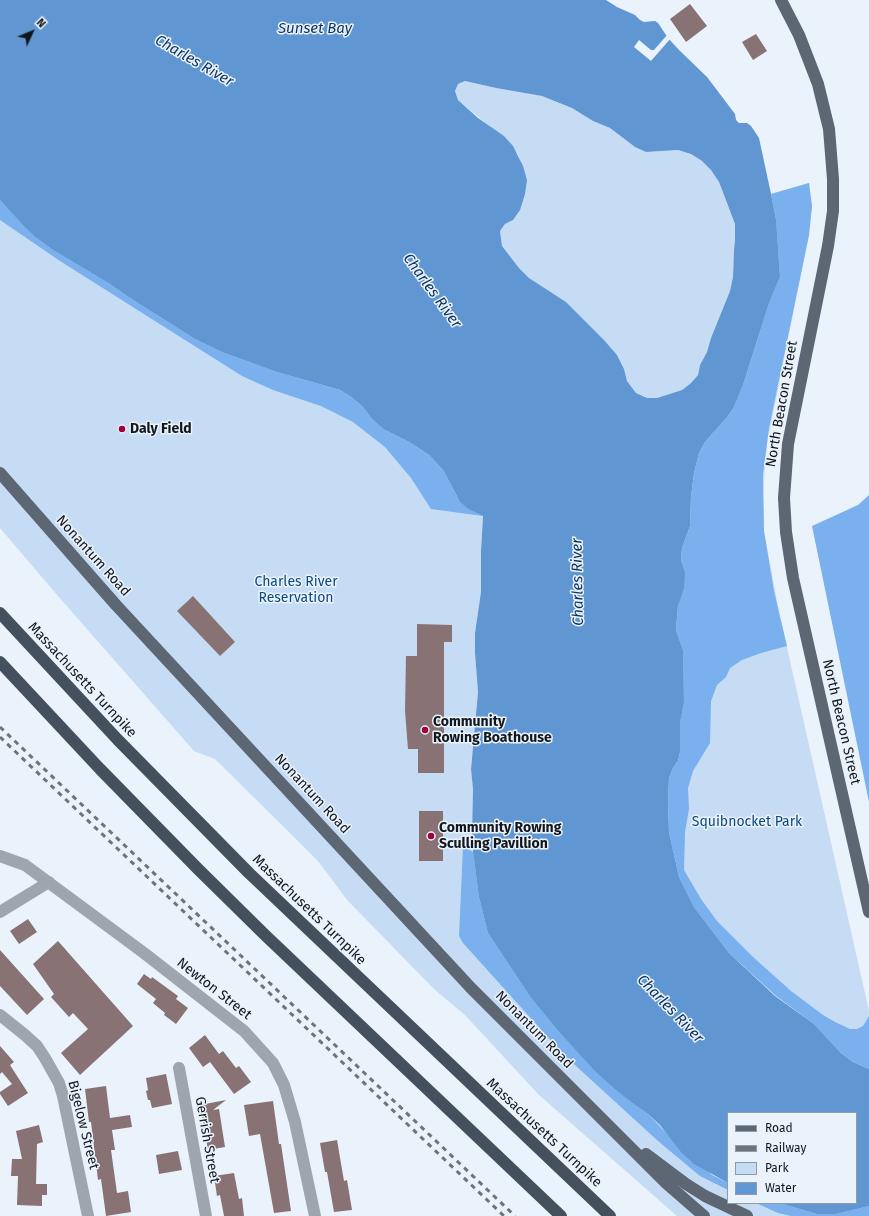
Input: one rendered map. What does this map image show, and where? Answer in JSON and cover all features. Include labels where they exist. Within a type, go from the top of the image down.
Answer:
[{"type":"highway","name":"Massachusetts Turnpike","points":[[0,613],[118,740],[221,846],[610,1216]]},
{"type":"highway","points":[[0,662],[127,798],[209,880],[561,1216]]},
{"type":"main road","name":"North Beacon Street","points":[[781,0],[799,35],[818,84],[829,129],[833,179],[833,211],[828,246],[788,444],[784,498],[786,532],[793,578],[869,912]]},
{"type":"main road","name":"Nonantum Road","points":[[0,473],[121,611],[471,988],[666,1183],[704,1216]]},
{"type":"main road","name":"Nonantum Road","points":[[611,1128],[686,1184],[706,1196],[747,1216]]},
{"type":"street","name":"Newton Street","points":[[0,856],[25,865],[144,953],[244,1031],[273,1063],[284,1085],[295,1122],[315,1216]]},
{"type":"street","points":[[0,912],[49,882]]},
{"type":"street","name":"Bigelow Street","points":[[0,1015],[36,1046],[45,1058],[59,1083],[88,1216]]},
{"type":"street","name":"Gerrish Street","points":[[179,1068],[206,1216]]},
{"type":"green space","points":[[465,81],[542,96],[572,108],[593,121],[610,128],[635,147],[646,152],[678,150],[691,154],[702,161],[711,170],[719,182],[735,224],[733,277],[730,291],[707,352],[700,365],[698,375],[682,390],[657,398],[647,398],[636,393],[627,381],[624,369],[617,355],[604,340],[566,302],[529,278],[502,246],[500,231],[505,224],[513,220],[527,180],[518,154],[494,130],[458,100],[455,91],[458,84]]},
{"type":"green space","name":"Squibnocket Park","points":[[809,183],[812,206],[809,235],[767,444],[763,492],[764,531],[779,612],[869,1011],[869,1069],[822,1032],[729,953],[694,907],[679,877],[682,548],[750,365],[759,336],[776,219],[771,194]]},
{"type":"green space","name":"Charles River Reservation","points":[[0,200],[11,210],[295,377],[483,516],[481,592],[475,633],[478,692],[471,769],[473,788],[473,852],[477,875],[712,1175],[727,1182],[727,1204],[782,1204],[817,1214],[869,1206],[869,1216],[677,1216],[539,1095],[465,1015],[435,990],[348,901],[318,861],[215,759],[194,751],[0,528]]},
{"type":"shaded area","points":[[809,183],[812,206],[809,235],[769,428],[763,474],[764,531],[774,591],[787,646],[742,660],[730,668],[726,677],[717,685],[711,701],[710,743],[693,771],[688,788],[689,809],[685,832],[684,870],[701,899],[717,921],[753,957],[791,991],[823,1015],[850,1029],[857,1029],[863,1026],[869,1016],[869,1069],[853,1062],[841,1053],[814,1024],[776,996],[729,953],[694,907],[679,877],[669,832],[669,778],[678,761],[680,752],[680,723],[684,703],[683,650],[676,630],[678,606],[685,572],[681,560],[682,548],[690,526],[694,473],[699,453],[705,442],[734,407],[743,385],[769,303],[780,277],[776,219],[771,194]]},
{"type":"shaded area","points":[[0,200],[35,237],[53,250],[110,284],[195,339],[222,352],[277,372],[340,390],[351,397],[362,406],[372,419],[383,429],[409,442],[429,455],[443,470],[460,502],[468,509],[483,516],[431,509],[411,478],[385,447],[353,422],[321,406],[273,390],[242,376],[60,261],[0,220]]},
{"type":"shaded area","points":[[869,495],[869,802],[812,526],[858,505]]},
{"type":"shaded area","points":[[463,846],[473,852],[479,897],[488,933],[531,998],[560,1033],[597,1072],[631,1102],[648,1114],[670,1137],[712,1175],[727,1182],[727,1190],[700,1176],[658,1141],[564,1055],[463,943],[459,936]]},
{"type":"shaded area","points":[[758,1204],[782,1204],[817,1214],[836,1214],[869,1206],[869,1216],[791,1216],[778,1213]]},
{"type":"water","points":[[0,0],[606,0],[635,15],[644,22],[655,21],[658,23],[668,38],[707,77],[735,114],[736,120],[739,123],[747,123],[751,126],[759,138],[776,219],[780,277],[769,303],[743,385],[734,407],[705,442],[699,453],[694,473],[690,526],[682,548],[681,560],[685,572],[684,588],[678,606],[676,630],[683,650],[684,703],[680,723],[680,752],[678,761],[669,778],[669,832],[679,877],[694,907],[729,953],[775,996],[814,1024],[841,1053],[853,1062],[869,1069],[869,1206],[836,1214],[817,1214],[782,1204],[857,1204],[857,1112],[727,1112],[727,1182],[694,1164],[681,1152],[660,1125],[596,1072],[560,1033],[531,998],[488,933],[479,897],[473,852],[473,789],[471,769],[478,692],[475,633],[481,592],[483,516],[468,509],[460,502],[443,470],[429,455],[409,442],[383,429],[372,419],[362,406],[340,390],[277,372],[222,352],[195,339],[110,284],[53,250],[35,237],[0,200]],"holes":[[[465,81],[542,96],[572,108],[593,121],[610,128],[635,147],[646,152],[678,150],[691,154],[702,161],[711,170],[719,182],[735,224],[733,277],[730,291],[707,352],[700,365],[698,375],[682,390],[657,398],[647,398],[636,393],[627,381],[624,369],[617,355],[604,340],[566,302],[529,278],[502,246],[500,231],[505,224],[513,220],[520,210],[525,194],[527,180],[523,166],[513,146],[504,136],[478,118],[458,100],[455,91],[458,84]]]},
{"type":"pier","points":[[668,34],[671,38],[651,61],[634,47],[639,40],[651,50],[654,50]]},
{"type":"building","points":[[690,4],[707,26],[686,42],[670,19]]},
{"type":"building","points":[[756,34],[767,51],[753,60],[742,42]]},
{"type":"building","points":[[193,596],[235,642],[220,656],[177,611]]},
{"type":"building","name":"Community Rowing Boathouse","points":[[417,624],[452,625],[452,642],[444,642],[444,773],[418,773],[418,749],[408,749],[405,711],[406,656],[417,656]]},
{"type":"building","name":"Community Rowing Sculling Pavillion","points":[[419,811],[443,811],[443,861],[419,861]]},
{"type":"building","points":[[28,919],[37,932],[19,944],[10,931]]},
{"type":"building","points":[[58,941],[133,1026],[80,1075],[61,1053],[88,1029],[73,1013],[69,1017],[51,997],[54,994],[33,964]]},
{"type":"building","points":[[0,950],[44,999],[27,1015],[0,986]]},
{"type":"building","points":[[144,974],[151,979],[152,977],[178,996],[176,999],[188,1008],[176,1024],[164,1015],[165,1013],[153,1003],[156,999],[137,984]]},
{"type":"building","points":[[205,1035],[219,1054],[223,1051],[236,1068],[239,1066],[251,1082],[234,1094],[210,1062],[203,1067],[189,1048]]},
{"type":"building","points":[[0,1046],[14,1062],[10,1065],[28,1093],[8,1106],[0,1092],[12,1084],[2,1072],[0,1074]]},
{"type":"building","points":[[166,1074],[172,1104],[152,1108],[146,1091],[148,1090],[146,1078]]},
{"type":"building","points":[[106,1086],[110,1118],[130,1115],[132,1127],[112,1130],[115,1150],[111,1150],[117,1193],[128,1191],[131,1212],[106,1216],[101,1179],[98,1180],[91,1122],[89,1122],[85,1089]]},
{"type":"building","points":[[226,1100],[213,1110],[219,1109],[225,1147],[208,1150],[200,1105]]},
{"type":"building","points":[[273,1101],[291,1211],[274,1213],[260,1134],[249,1136],[244,1105]]},
{"type":"building","points":[[39,1125],[43,1142],[37,1144],[36,1184],[47,1184],[47,1195],[42,1195],[42,1206],[17,1205],[18,1176],[11,1176],[12,1159],[22,1159],[16,1131]]},
{"type":"building","points":[[337,1140],[344,1181],[347,1180],[352,1210],[334,1212],[320,1143]]},
{"type":"building","points":[[178,1151],[182,1170],[159,1174],[156,1155]]},
{"type":"building","points":[[234,1173],[239,1199],[242,1198],[244,1216],[224,1216],[220,1195],[217,1196],[214,1176]]},
{"type":"railway","points":[[0,727],[515,1216]]},
{"type":"railway","points":[[0,737],[504,1216]]},
{"type":"place","name":"Daly Field","points":[[122,429]]},
{"type":"place","name":"Community Rowing Boathouse","points":[[425,730]]},
{"type":"place","name":"Community Rowing Sculling Pavillion","points":[[431,836]]},
{"type":"water label","name":"Sunset Bay","points":[[315,29]]},
{"type":"water label","name":"Charles River","points":[[194,61]]},
{"type":"water label","name":"Charles River","points":[[432,291]]},
{"type":"water label","name":"Charles River","points":[[578,582]]},
{"type":"water label","name":"Charles River","points":[[670,1009]]}]
